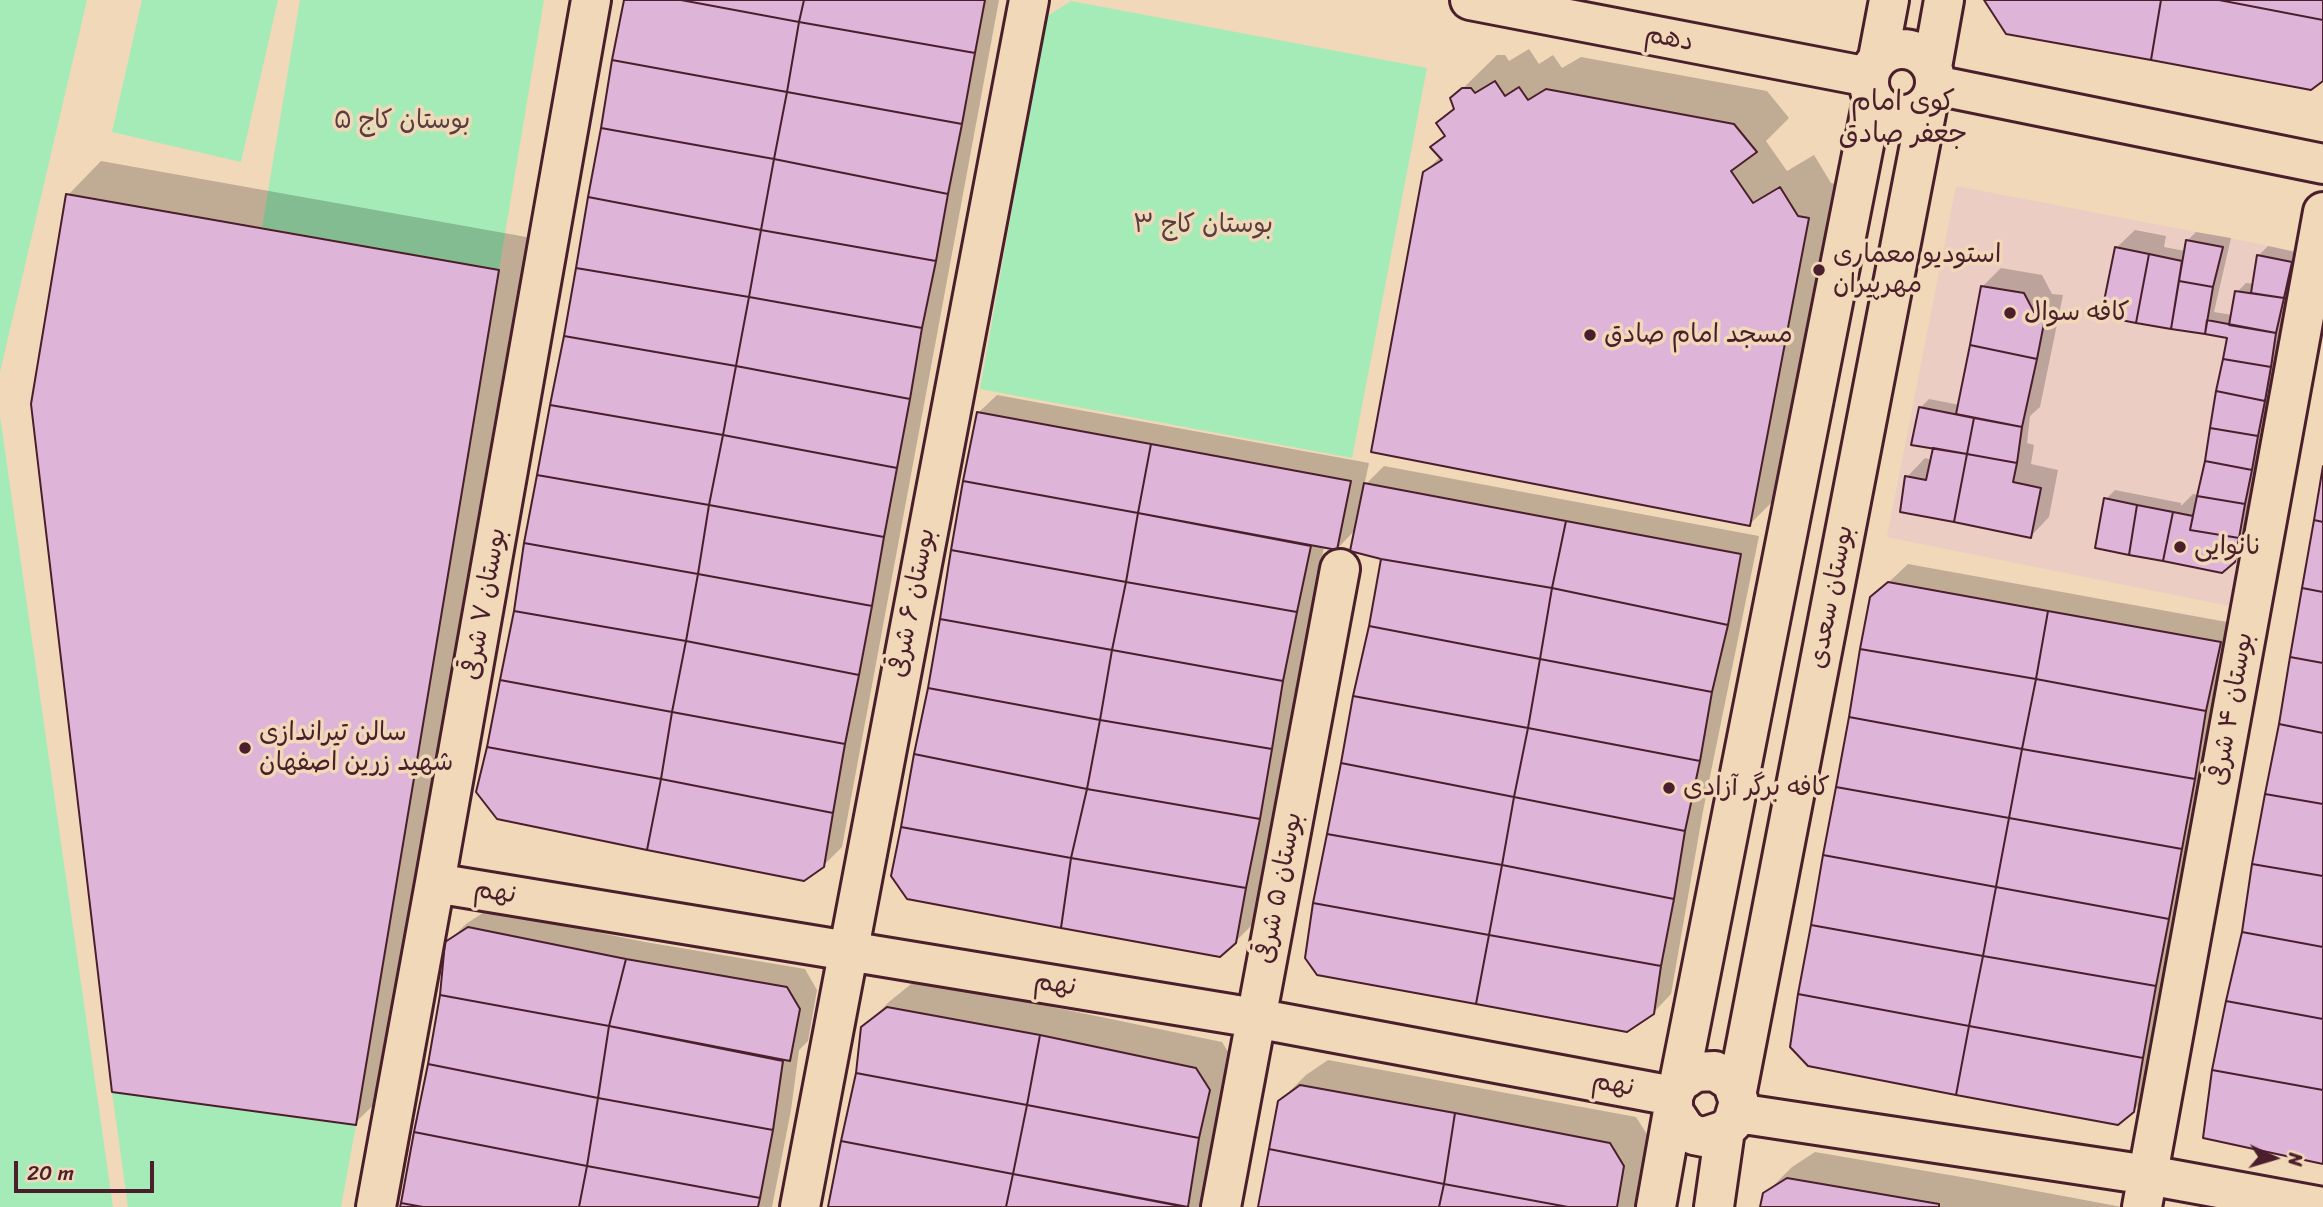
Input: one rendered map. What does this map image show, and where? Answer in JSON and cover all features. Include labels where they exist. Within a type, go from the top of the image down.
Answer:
[{"type":"street","name":"بوستان ۷ شرقی","points":[[376,1207],[591,0]]},
{"type":"street","name":"بوستان ۶ شرقی","points":[[800,1207],[1029,0]]},
{"type":"street","name":"دهم","points":[[1470,0],[1873,78]]},
{"type":"street","points":[[1656,1207],[1675,1097],[1889,0]]},
{"type":"street","name":"بوستان سعدی","points":[[1714,1207],[1932,85],[1944,0]]},
{"type":"street","points":[[1897,48],[1908,48],[1926,58],[1932,85],[1910,115],[1899,115],[1880,107],[1873,78],[1897,48]]},
{"type":"street","points":[[1932,85],[2323,164]]},
{"type":"street","name":"بوستان ۴ شرقی","points":[[2145,1191],[2323,212]]},
{"type":"street","name":"بوستان ۵ شرقی","points":[[1221,1207],[1340,569]]},
{"type":"street","name":"نهم","points":[[435,883],[1255,1018],[1675,1097]]},
{"type":"street","points":[[1675,1097],[1695,1072],[1715,1071],[1732,1082],[1733,1111]]},
{"type":"street","points":[[1675,1097],[1685,1129],[1694,1135],[1704,1137],[1733,1111]]},
{"type":"street","points":[[1733,1111],[2145,1191],[2322,1207]]},
{"type":"shaded area","points":[[1956,186],[2301,252],[2234,607],[1887,537]]},
{"type":"green space","points":[[0,0],[87,0],[0,372]]},
{"type":"green space","points":[[142,0],[278,0],[241,162],[112,132]]},
{"type":"green space","name":"بوستان کاج ۵","points":[[300,0],[544,0],[499,270],[262,227]]},
{"type":"green space","name":"بوستان کاج ۳","points":[[1071,1],[1427,68],[1352,458],[980,389],[1046,17]]},
{"type":"green space","points":[[0,416],[113,1207],[0,1207]]},
{"type":"green space","points":[[112,1092],[356,1125],[341,1207],[128,1207]]},
{"type":"building","points":[[624,0],[681,0],[799,22],[787,92],[612,60]]},
{"type":"building","points":[[681,0],[804,0],[799,22]]},
{"type":"building","points":[[804,0],[985,0],[975,53],[799,22]]},
{"type":"building","points":[[1984,0],[2161,0],[2151,60],[2006,34]]},
{"type":"building","points":[[2161,0],[2219,0],[2323,20],[2323,81],[2311,90],[2151,60]]},
{"type":"building","points":[[2219,0],[2323,0],[2323,20]]},
{"type":"building","points":[[799,22],[975,53],[962,124],[787,92]]},
{"type":"building","points":[[612,60],[787,92],[774,159],[601,128]]},
{"type":"building","name":"مسجد امام صادق","points":[[1495,81],[1505,96],[1519,87],[1528,100],[1546,89],[1734,124],[1757,152],[1731,171],[1753,203],[1780,187],[1798,216],[1809,218],[1750,526],[1371,452],[1423,172],[1442,160],[1430,147],[1445,136],[1436,123],[1454,109],[1450,98],[1462,88],[1471,88],[1475,93]]},
{"type":"building","points":[[787,92],[962,124],[948,194],[774,159]]},
{"type":"building","points":[[601,128],[774,159],[761,230],[588,197]]},
{"type":"building","points":[[774,159],[948,194],[936,261],[761,230]]},
{"type":"building","name":"سالن تیراندازی شهید زرین اصفهان","points":[[66,194],[499,270],[356,1125],[112,1092],[31,404]]},
{"type":"building","points":[[588,197],[761,230],[749,297],[576,268]]},
{"type":"building","points":[[761,230],[936,261],[922,328],[749,297]]},
{"type":"building","points":[[2186,240],[2223,247],[2213,287],[2179,281]]},
{"type":"building","points":[[2115,247],[2149,254],[2136,323],[2101,316]]},
{"type":"building","points":[[2149,254],[2182,261],[2171,329],[2136,323]]},
{"type":"building","points":[[2257,255],[2292,262],[2284,298],[2251,293]]},
{"type":"building","points":[[576,268],[749,297],[736,366],[564,336]]},
{"type":"building","points":[[2179,281],[2213,287],[2205,334],[2171,329]]},
{"type":"building","points":[[1981,286],[2024,293],[2034,312],[2046,313],[2037,359],[1970,345]]},
{"type":"building","points":[[2235,291],[2284,298],[2276,333],[2229,325]]},
{"type":"building","points":[[749,297],[922,328],[910,399],[736,366]]},
{"type":"building","points":[[2207,320],[2276,333],[2271,367],[2223,359],[2227,338],[2205,334]]},
{"type":"building","points":[[564,336],[736,366],[723,435],[550,405]]},
{"type":"building","points":[[1970,345],[2037,359],[2022,427],[1956,414]]},
{"type":"building","points":[[2223,359],[2271,367],[2265,401],[2216,391]]},
{"type":"building","points":[[736,366],[910,399],[897,468],[723,435]]},
{"type":"building","points":[[2216,391],[2265,401],[2258,436],[2210,428]]},
{"type":"building","points":[[550,405],[723,435],[709,505],[537,475]]},
{"type":"building","points":[[1919,407],[1974,418],[1967,454],[1911,445]]},
{"type":"building","points":[[977,412],[1151,444],[1138,513],[963,481]]},
{"type":"building","points":[[1974,418],[2022,427],[2017,463],[1967,454]]},
{"type":"building","points":[[2210,428],[2258,436],[2252,470],[2205,461]]},
{"type":"building","points":[[723,435],[897,468],[884,537],[709,505]]},
{"type":"building","points":[[1151,444],[1351,481],[1337,550],[1138,513]]},
{"type":"building","points":[[1933,448],[1967,454],[1954,522],[1900,512],[1905,476],[1926,480]]},
{"type":"building","points":[[1967,454],[2017,463],[2013,482],[2041,488],[2031,538],[1954,522]]},
{"type":"building","points":[[2205,461],[2252,470],[2245,504],[2197,496]]},
{"type":"building","points":[[2323,466],[2323,522],[2314,520]]},
{"type":"building","points":[[537,475],[709,505],[698,574],[524,543]]},
{"type":"building","points":[[963,481],[1138,513],[1126,582],[951,550]]},
{"type":"building","points":[[1364,483],[1566,521],[1552,588],[1381,559],[1350,551]]},
{"type":"building","points":[[2197,496],[2245,504],[2239,538],[2190,530]]},
{"type":"building","points":[[2104,498],[2137,505],[2129,555],[2095,548]]},
{"type":"building","points":[[709,505],[884,537],[872,606],[698,574]]},
{"type":"building","points":[[2137,505],[2173,512],[2163,561],[2129,555]]},
{"type":"building","points":[[2173,512],[2193,516],[2190,530],[2239,538],[2235,562],[2222,573],[2163,561]]},
{"type":"building","points":[[1138,513],[1311,546],[1297,612],[1126,582]]},
{"type":"building","points":[[2314,520],[2323,522],[2323,592],[2302,588]]},
{"type":"building","points":[[1566,521],[1741,554],[1728,625],[1552,588]]},
{"type":"building","points":[[524,543],[698,574],[686,641],[514,611]]},
{"type":"building","points":[[951,550],[1126,582],[1112,650],[940,619]]},
{"type":"building","points":[[1381,559],[1552,588],[1540,659],[1369,626]]},
{"type":"building","points":[[698,574],[872,606],[859,675],[686,641]]},
{"type":"building","points":[[1126,582],[1297,612],[1283,681],[1112,650]]},
{"type":"building","points":[[1888,582],[2048,611],[2036,679],[1860,649],[1870,597]]},
{"type":"building","points":[[1552,588],[1728,625],[1712,692],[1540,659]]},
{"type":"building","points":[[2302,588],[2323,592],[2323,663],[2290,657]]},
{"type":"building","points":[[514,611],[686,641],[672,712],[500,680]]},
{"type":"building","points":[[2048,611],[2221,642],[2206,711],[2036,679]]},
{"type":"building","points":[[940,619],[1112,650],[1100,720],[928,688]]},
{"type":"building","points":[[1369,626],[1540,659],[1528,728],[1353,696]]},
{"type":"building","points":[[686,641],[859,675],[845,744],[672,712]]},
{"type":"building","points":[[1860,649],[2036,679],[2022,749],[1849,717]]},
{"type":"building","points":[[1112,650],[1283,681],[1272,749],[1100,720]]},
{"type":"building","points":[[2290,657],[2323,663],[2323,733],[2279,724]]},
{"type":"building","points":[[1540,659],[1712,692],[1700,761],[1528,728]]},
{"type":"building","points":[[2036,679],[2206,711],[2195,779],[2022,749]]},
{"type":"building","points":[[500,680],[672,712],[661,779],[487,747]]},
{"type":"building","points":[[928,688],[1100,720],[1087,789],[914,754]]},
{"type":"building","points":[[1353,696],[1528,728],[1514,797],[1341,763]]},
{"type":"building","points":[[672,712],[845,744],[833,813],[661,779]]},
{"type":"building","points":[[1849,717],[2022,749],[2009,818],[1836,787]]},
{"type":"building","points":[[1100,720],[1272,749],[1260,819],[1087,789]]},
{"type":"building","points":[[2279,724],[2323,733],[2323,804],[2265,794]]},
{"type":"building","points":[[1528,728],[1700,761],[1685,831],[1514,797]]},
{"type":"building","points":[[487,747],[661,779],[647,850],[497,819],[476,792]]},
{"type":"building","points":[[2022,749],[2195,779],[2182,849],[2009,818]]},
{"type":"building","points":[[914,754],[1087,789],[1071,858],[901,827]]},
{"type":"building","points":[[1341,763],[1514,797],[1502,865],[1327,834]]},
{"type":"building","points":[[661,779],[833,813],[824,867],[804,881],[647,850]]},
{"type":"building","points":[[1836,787],[2009,818],[1996,887],[1823,855]]},
{"type":"building","points":[[1087,789],[1260,819],[1246,888],[1071,858]]},
{"type":"building","points":[[2265,794],[2323,804],[2323,876],[2252,864]]},
{"type":"building","points":[[1514,797],[1685,831],[1674,899],[1502,865]]},
{"type":"building","points":[[2009,818],[2182,849],[2169,919],[1996,887]]},
{"type":"building","points":[[901,827],[1071,858],[1061,928],[907,899],[891,876]]},
{"type":"building","points":[[1327,834],[1502,865],[1489,935],[1313,903]]},
{"type":"building","points":[[1823,855],[1996,887],[1983,956],[1811,925]]},
{"type":"building","points":[[1071,858],[1246,888],[1236,943],[1220,957],[1061,928]]},
{"type":"building","points":[[2252,864],[2323,876],[2323,947],[2242,932]]},
{"type":"building","points":[[1502,865],[1674,899],[1661,966],[1489,935]]},
{"type":"building","points":[[1996,887],[2169,919],[2156,986],[1983,956]]},
{"type":"building","points":[[1313,903],[1489,935],[1476,1004],[1317,975],[1305,958]]},
{"type":"building","points":[[1811,925],[1983,956],[1969,1026],[1798,994]]},
{"type":"building","points":[[468,927],[626,959],[609,1026],[440,995],[445,942]]},
{"type":"building","points":[[2242,932],[2323,947],[2323,1019],[2226,1001]]},
{"type":"building","points":[[1489,935],[1661,966],[1654,1014],[1627,1032],[1476,1004]]},
{"type":"building","points":[[1983,956],[2156,986],[2143,1058],[1969,1026]]},
{"type":"building","points":[[626,959],[787,987],[800,1009],[790,1061],[609,1026]]},
{"type":"building","points":[[1798,994],[1969,1026],[1956,1095],[1808,1066],[1790,1047]]},
{"type":"building","points":[[440,995],[609,1026],[598,1098],[428,1064]]},
{"type":"building","points":[[2226,1001],[2323,1019],[2323,1090],[2212,1070]]},
{"type":"building","points":[[887,1007],[1040,1035],[1027,1105],[856,1073],[861,1027]]},
{"type":"building","points":[[609,1026],[783,1061],[773,1130],[598,1098]]},
{"type":"building","points":[[1969,1026],[2143,1058],[2134,1112],[2118,1125],[1956,1095]]},
{"type":"building","points":[[1040,1035],[1196,1068],[1210,1090],[1199,1138],[1027,1105]]},
{"type":"building","points":[[428,1064],[598,1098],[587,1166],[414,1132]]},
{"type":"building","points":[[2212,1070],[2323,1090],[2323,1164],[2203,1138]]},
{"type":"building","points":[[856,1073],[1027,1105],[1013,1174],[841,1141]]},
{"type":"building","points":[[1300,1085],[1455,1113],[1444,1184],[1269,1149],[1278,1101]]},
{"type":"building","points":[[598,1098],[773,1130],[760,1198],[587,1166]]},
{"type":"building","points":[[1027,1105],[1199,1138],[1188,1207],[1013,1174]]},
{"type":"building","points":[[1455,1113],[1610,1143],[1624,1166],[1617,1207],[1568,1207],[1444,1184]]},
{"type":"building","points":[[414,1132],[587,1166],[579,1207],[423,1207],[401,1203]]},
{"type":"building","points":[[841,1141],[1013,1174],[1006,1207],[828,1207]]},
{"type":"building","points":[[1269,1149],[1444,1184],[1439,1207],[1258,1207]]},
{"type":"building","points":[[587,1166],[760,1198],[758,1207],[579,1207]]},
{"type":"building","points":[[1013,1174],[1185,1207],[1006,1207]]},
{"type":"building","points":[[1787,1178],[1939,1204],[1939,1207],[1760,1207],[1763,1193]]},
{"type":"building","points":[[1444,1184],[1568,1207],[1439,1207]]},
{"type":"building","points":[[401,1203],[423,1207],[400,1207]]},
{"type":"place","name":"استودیو معماری مهرپیران","points":[[1819,270]]},
{"type":"place","name":"کافه سوال","points":[[2010,313]]},
{"type":"place","name":"مسجد امام صادق","points":[[1590,335]]},
{"type":"place","name":"نانوایی","points":[[2180,547]]},
{"type":"place","name":"سالن تیراندازی شهید زرین اصفهان","points":[[245,748]]},
{"type":"place","name":"کافه برگر آزادی","points":[[1669,788]]},
{"type":"district","name":"کوی امام جعفر صادق","points":[[1903,119]]}]
